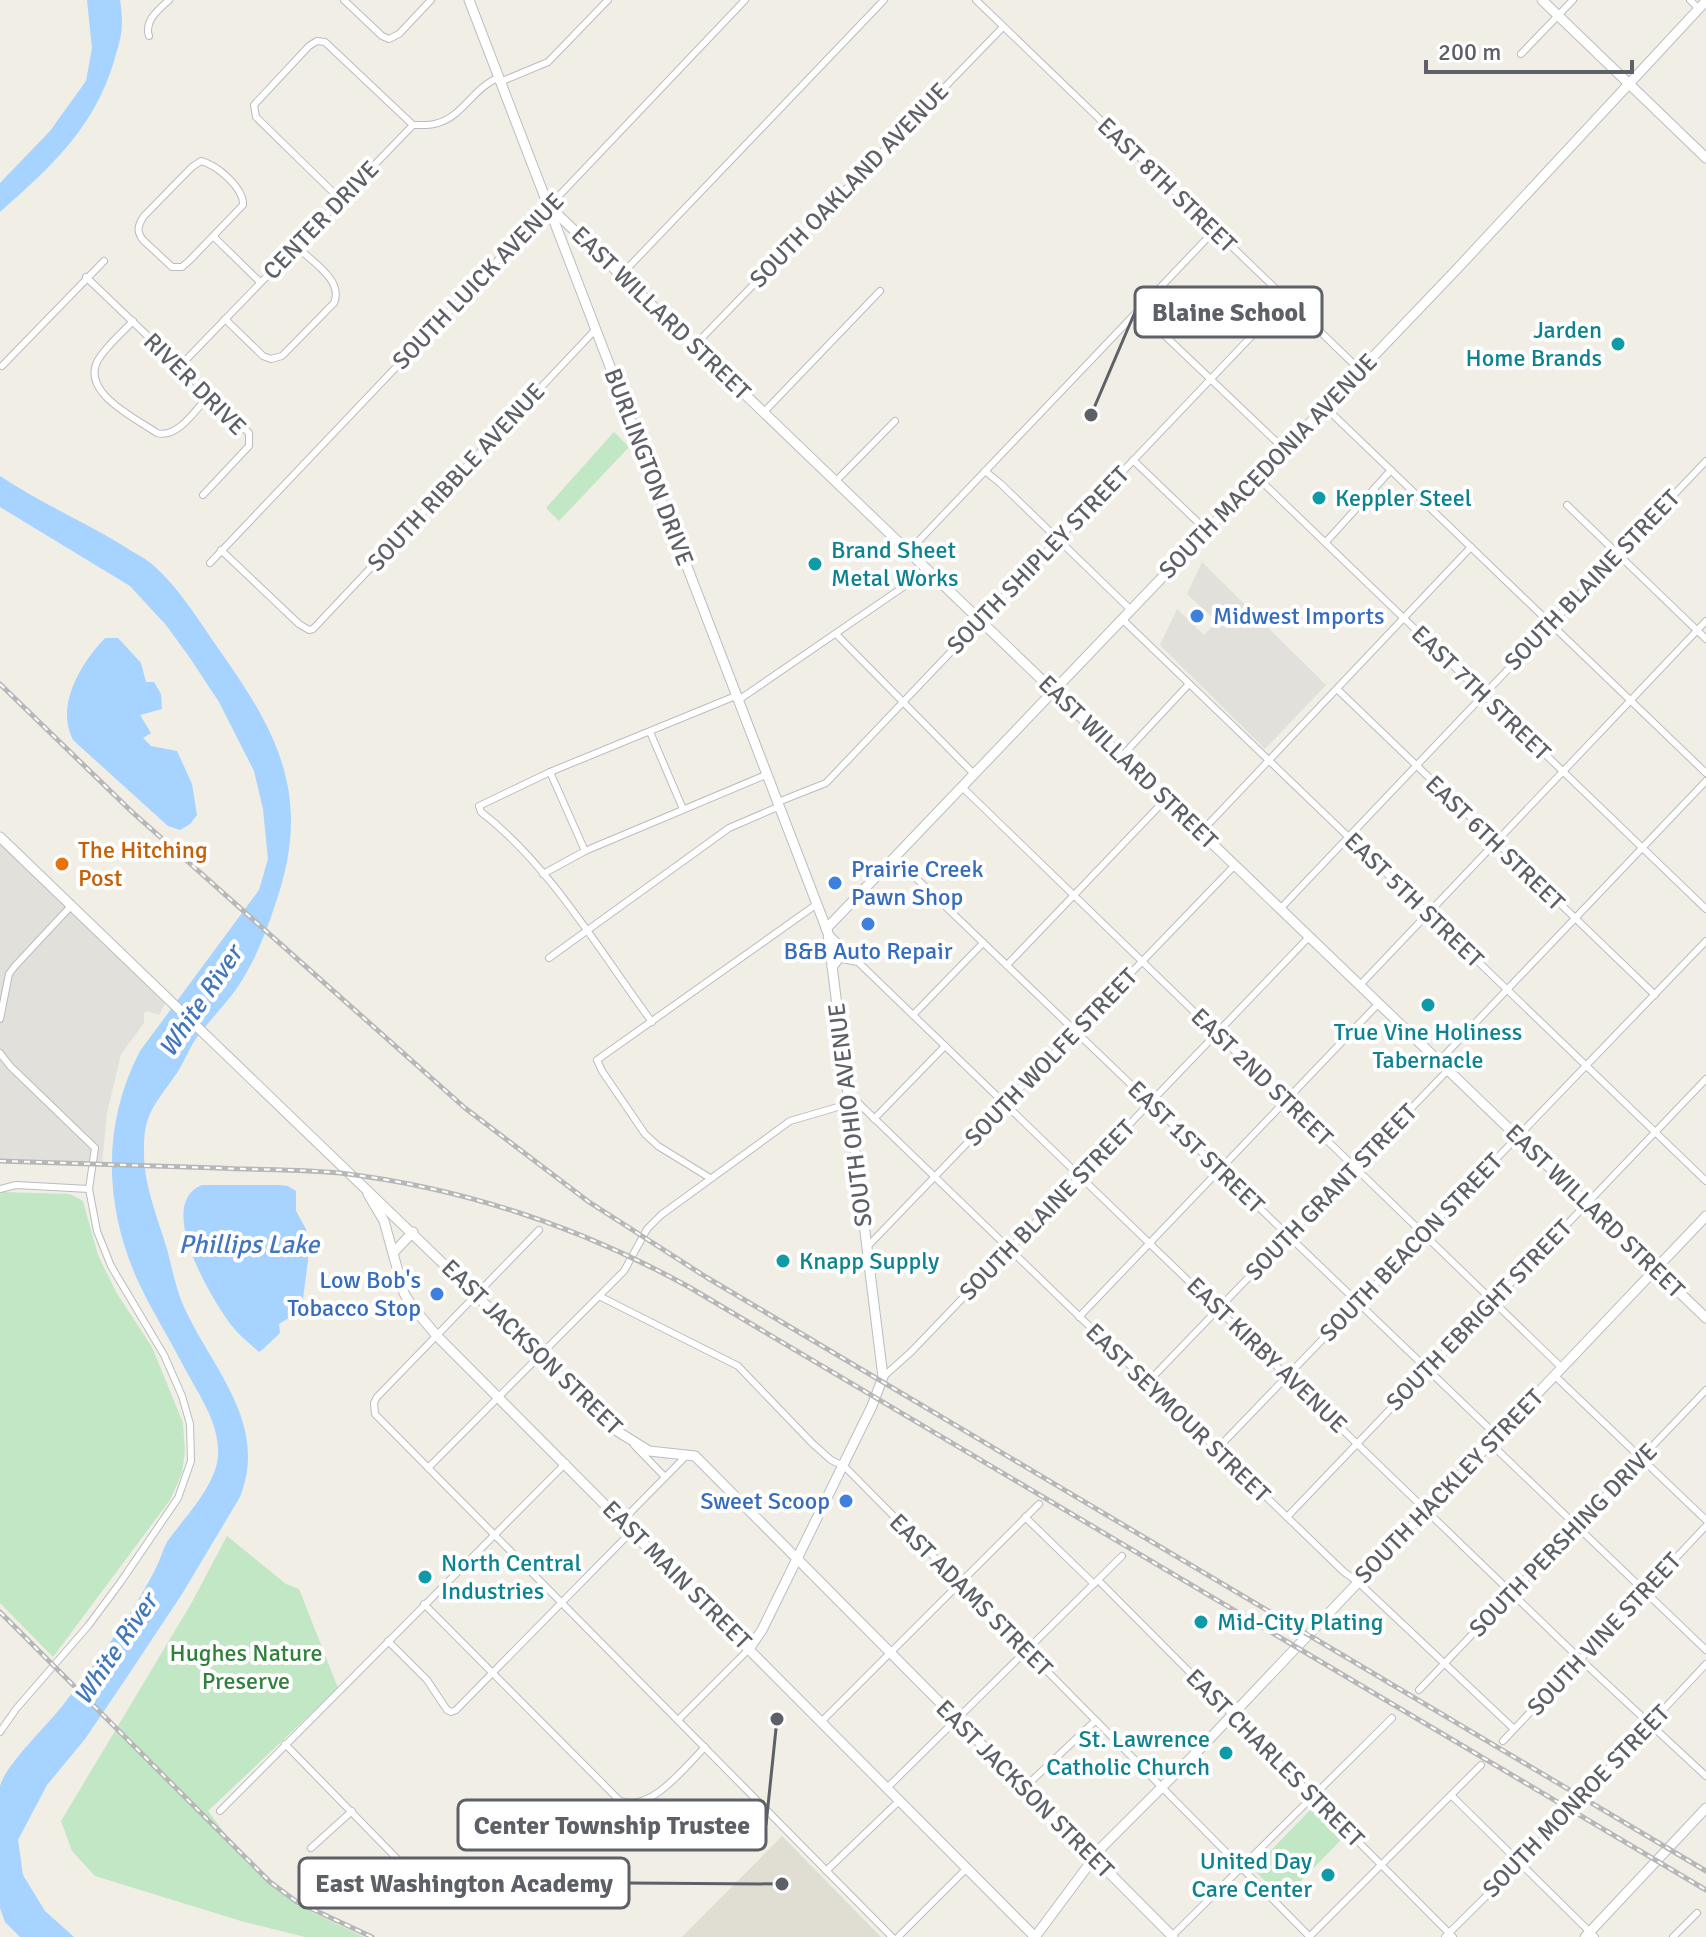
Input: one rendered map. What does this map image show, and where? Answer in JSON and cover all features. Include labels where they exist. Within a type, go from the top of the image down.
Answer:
[{"type":"street","points":[[149,36],[150,20],[169,0]]},
{"type":"street","points":[[344,0],[389,39],[399,34],[431,0]]},
{"type":"street","name":"BURLINGTON DRIVE","points":[[469,0],[827,931]]},
{"type":"street","points":[[341,200],[256,117],[254,105],[309,46],[317,41],[325,42],[413,125],[444,121],[484,83],[548,62],[608,0]]},
{"type":"street","name":"SOUTH LUICK AVENUE","points":[[210,563],[745,0]]},
{"type":"street","points":[[622,274],[884,0]]},
{"type":"street","name":"EAST 8TH STREET","points":[[976,0],[1360,370]]},
{"type":"street","points":[[1542,0],[1706,158]]},
{"type":"street","points":[[1521,54],[1573,0]]},
{"type":"street","points":[[1690,0],[1702,5]]},
{"type":"street","name":"SOUTH MACEDONIA AVENUE","points":[[827,931],[1630,85],[1702,5]]},
{"type":"street","name":"SOUTH OAKLAND AVENUE","points":[[695,345],[1003,27]]},
{"type":"street","name":"CENTER DRIVE","points":[[180,366],[413,125]]},
{"type":"street","points":[[201,161],[213,165],[243,197],[240,210],[214,237],[184,266],[178,267],[169,265],[138,232],[144,216],[201,161]]},
{"type":"street","name":"EAST WILLARD STREET","points":[[549,207],[1706,1318]]},
{"type":"street","points":[[909,551],[1214,231]]},
{"type":"street","points":[[214,237],[260,282]]},
{"type":"street","points":[[225,319],[267,358],[275,359],[282,356],[334,303],[338,292],[334,282],[296,246]]},
{"type":"street","points":[[2,366],[104,261]]},
{"type":"street","name":"RIVER DRIVE","points":[[86,277],[247,429],[250,442],[203,495]]},
{"type":"street","points":[[764,412],[880,291]]},
{"type":"street","name":"SOUTH SHIPLEY STREET","points":[[549,958],[729,828],[825,784],[1286,300]]},
{"type":"street","points":[[1138,310],[1284,449]]},
{"type":"street","points":[[133,321],[97,362],[95,377],[103,395],[164,435],[173,433],[210,394]]},
{"type":"street","name":"SOUTH RIBBLE AVENUE","points":[[221,550],[309,630],[596,329]]},
{"type":"street","points":[[1325,407],[1706,773]]},
{"type":"street","points":[[836,481],[895,421]]},
{"type":"street","points":[[1133,460],[1206,530]]},
{"type":"street","name":"SOUTH BLAINE STREET","points":[[1280,909],[1706,461]]},
{"type":"street","points":[[1326,542],[1391,470]]},
{"type":"street","points":[[985,471],[1131,610]]},
{"type":"street","name":"EAST 7TH STREET","points":[[1257,477],[1706,909]]},
{"type":"street","points":[[1567,505],[1706,639]]},
{"type":"street","points":[[1201,832],[1471,547]]},
{"type":"street","points":[[652,1022],[543,874],[510,837],[481,812],[479,806],[550,772],[739,697],[928,570]]},
{"type":"street","name":"EAST 5TH STREET","points":[[1122,619],[1706,1181]]},
{"type":"street","points":[[1360,985],[1706,621]]},
{"type":"street","points":[[836,634],[974,774]]},
{"type":"street","points":[[1122,756],[1189,684]]},
{"type":"street","name":"EAST 6TH STREET","points":[[1337,689],[1655,995]]},
{"type":"street","points":[[650,732],[683,809]]},
{"type":"street","points":[[550,772],[585,851]]},
{"type":"street","points":[[543,874],[585,851],[768,774]]},
{"type":"street","points":[[1439,1061],[1706,781]]},
{"type":"street","name":"EAST 2ND STREET","points":[[962,787],[1493,1301],[1706,1523]]},
{"type":"street","points":[[1007,965],[1166,799]]},
{"type":"street","name":"EAST JACKSON STREET","points":[[0,837],[153,987],[628,1439],[649,1451],[688,1454],[698,1458],[1172,1937]]},
{"type":"street","name":"EAST 1ST STREET","points":[[894,857],[1428,1369],[1576,1526],[1706,1650]]},
{"type":"street","name":"SOUTH WOLFE STREET","points":[[866,1248],[1235,865]]},
{"type":"street","points":[[710,1178],[658,1146],[645,1134],[597,1060],[817,904]]},
{"type":"street","points":[[0,1019],[9,974],[71,906]]},
{"type":"street","name":"EAST KIRBY AVENUE","points":[[827,931],[1580,1659],[1706,1776]]},
{"type":"street","name":"SOUTH OHIO AVENUE","points":[[749,1649],[762,1630],[843,1466],[883,1377],[827,931]]},
{"type":"street","name":"SOUTH BLAINE STREET","points":[[883,1377],[1010,1250],[1309,937]]},
{"type":"street","name":"SOUTH BEACON STREET","points":[[1217,1449],[1706,941]]},
{"type":"street","points":[[913,1015],[983,943]]},
{"type":"street","points":[[832,967],[840,957],[855,960]]},
{"type":"street","points":[[1079,1317],[1379,1003]]},
{"type":"street","points":[[874,1119],[945,1046]]},
{"type":"street","points":[[0,1053],[95,1148],[89,1189],[97,1231],[105,1255],[164,1355],[182,1396],[190,1424],[191,1461],[178,1498],[120,1583],[0,1732]]},
{"type":"street","name":"SOUTH GRANT STREET","points":[[1147,1383],[1448,1070]]},
{"type":"street","name":"SOUTH EBRIGHT STREET","points":[[1287,1517],[1706,1079]]},
{"type":"street","name":"EAST SEYMOUR STREET","points":[[847,1092],[1344,1572],[1514,1729]]},
{"type":"street","points":[[428,1468],[601,1297],[624,1271],[650,1224],[790,1121],[848,1104]]},
{"type":"street","points":[[0,1189],[16,1185],[89,1189]]},
{"type":"street","name":"EAST MAIN STREET","points":[[362,1185],[384,1221],[407,1300],[437,1336],[1035,1937]]},
{"type":"street","name":"SOUTH HACKLEY STREET","points":[[1035,1937],[1093,1858],[1706,1216]]},
{"type":"street","points":[[539,1230],[377,1397],[374,1410],[379,1419],[892,1937]]},
{"type":"street","points":[[393,1253],[413,1232]]},
{"type":"street","name":"EAST ADAMS STREET","points":[[601,1297],[738,1366],[812,1443],[843,1466],[1309,1937]]},
{"type":"street","name":"SOUTH PERSHING DRIVE","points":[[1419,1690],[1706,1390]]},
{"type":"street","points":[[628,1439],[665,1477]]},
{"type":"street","points":[[623,1520],[688,1454]]},
{"type":"street","points":[[220,1811],[566,1463]]},
{"type":"street","points":[[822,1721],[1039,1504]]},
{"type":"street","name":"EAST CHARLES STREET","points":[[1025,1517],[1232,1715],[1449,1936]]},
{"type":"street","name":"SOUTH VINE STREET","points":[[1503,1741],[1706,1523]]},
{"type":"street","points":[[388,1641],[427,1680],[447,1710],[456,1710],[633,1530]]},
{"type":"street","points":[[887,1788],[1122,1556]]},
{"type":"street","points":[[424,1604],[614,1797],[629,1804],[647,1801],[705,1747]]},
{"type":"street","points":[[678,1720],[749,1649]]},
{"type":"street","name":"SOUTH MONROE STREET","points":[[1449,1936],[1566,1817],[1706,1664]]},
{"type":"street","points":[[1172,1937],[1392,1718]]},
{"type":"street","points":[[1024,1788],[1095,1721]]},
{"type":"street","points":[[285,1744],[409,1871]]},
{"type":"street","points":[[1309,1937],[1481,1765]]},
{"type":"street","points":[[1451,1795],[1590,1935],[1706,1808]]},
{"type":"street","points":[[826,1871],[899,1801]]},
{"type":"street","points":[[311,1848],[352,1811]]},
{"type":"street","points":[[898,1937],[967,1868]]},
{"type":"street","points":[[1673,1937],[1697,1913]]},
{"type":"shaded area","points":[[1202,562],[1326,685],[1265,749],[1160,645],[1177,609],[1204,635],[1217,622],[1187,594]]},
{"type":"shaded area","points":[[0,838],[167,1000],[159,1015],[144,1013],[144,1023],[121,1054],[107,1113],[102,1164],[0,1160]]},
{"type":"shaded area","points":[[782,1836],[881,1937],[682,1937]]},
{"type":"green space","points":[[614,432],[629,447],[559,521],[546,508]]},
{"type":"green space","points":[[0,1194],[70,1194],[83,1201],[98,1255],[116,1292],[152,1347],[183,1423],[185,1451],[182,1473],[170,1500],[53,1657],[0,1603]]},
{"type":"green space","name":"Hughes Nature Preserve","points":[[227,1536],[286,1584],[299,1589],[338,1688],[208,1811],[247,1863],[299,1906],[364,1937],[305,1937],[241,1921],[95,1876],[72,1851],[61,1821],[191,1604]]},
{"type":"green space","points":[[1313,1807],[1343,1838],[1283,1899],[1253,1869]]},
{"type":"water","points":[[87,0],[120,0],[120,37],[105,85],[95,107],[69,145],[0,212],[0,183],[50,131],[86,81],[92,48]]},
{"type":"water","name":"White River","points":[[0,476],[142,557],[172,584],[260,712],[274,741],[290,801],[291,833],[286,867],[259,948],[237,988],[195,1040],[155,1104],[144,1141],[149,1190],[179,1293],[242,1421],[247,1445],[247,1470],[240,1497],[182,1594],[85,1739],[47,1785],[18,1840],[23,1875],[45,1911],[74,1937],[20,1937],[5,1922],[0,1908],[0,1786],[10,1767],[63,1705],[124,1623],[155,1570],[167,1542],[208,1486],[214,1473],[218,1448],[210,1416],[148,1301],[126,1251],[113,1193],[114,1135],[119,1107],[140,1051],[259,890],[268,859],[263,809],[254,771],[219,702],[190,658],[166,625],[130,586],[0,507]]},
{"type":"water","points":[[105,638],[118,638],[141,663],[146,682],[154,682],[161,694],[162,709],[140,715],[151,733],[143,738],[151,746],[177,751],[192,784],[197,815],[180,830],[168,826],[73,740],[67,713],[73,686],[87,660]]},
{"type":"water","name":"Phillips Lake","points":[[202,1185],[279,1185],[296,1191],[296,1211],[306,1229],[305,1308],[279,1324],[280,1333],[259,1352],[238,1333],[223,1313],[192,1253],[185,1231],[184,1211],[189,1195]]},
{"type":"railway","points":[[0,684],[131,811],[465,1108],[589,1202],[706,1277],[1706,1871]]},
{"type":"railway","points":[[0,1161],[340,1173],[476,1200],[520,1213],[606,1246],[689,1287],[1706,1890]]},
{"type":"railway","points":[[0,1612],[270,1882],[297,1902],[372,1937]]},
{"type":"place","name":"Jarden Home Brands","points":[[1618,344]]},
{"type":"place","name":"Blaine School","points":[[1091,415]]},
{"type":"place","name":"Keppler Steel","points":[[1319,498]]},
{"type":"place","name":"Brand Sheet Metal Works","points":[[815,564]]},
{"type":"place","name":"Midwest Imports","points":[[1197,616]]},
{"type":"place","name":"The Hitching Post","points":[[62,864]]},
{"type":"place","name":"Prairie Creek Pawn Shop","points":[[835,883]]},
{"type":"place","name":"B&B Auto Repair","points":[[868,924]]},
{"type":"place","name":"True Vine Holiness Tabernacle","points":[[1428,1005]]},
{"type":"place","name":"Knapp Supply","points":[[783,1261]]},
{"type":"place","name":"Low Bob's Tobacco Stop","points":[[437,1294]]},
{"type":"place","name":"Sweet Scoop","points":[[846,1501]]},
{"type":"place","name":"North Central Industries","points":[[425,1577]]},
{"type":"place","name":"Mid-City Plating","points":[[1201,1622]]},
{"type":"place","name":"Center Township Trustee","points":[[777,1719]]},
{"type":"place","name":"St. Lawrence Catholic Church","points":[[1226,1753]]},
{"type":"place","name":"United Day Care Center","points":[[1328,1875]]},
{"type":"place","name":"East Washington Academy","points":[[782,1884]]}]
